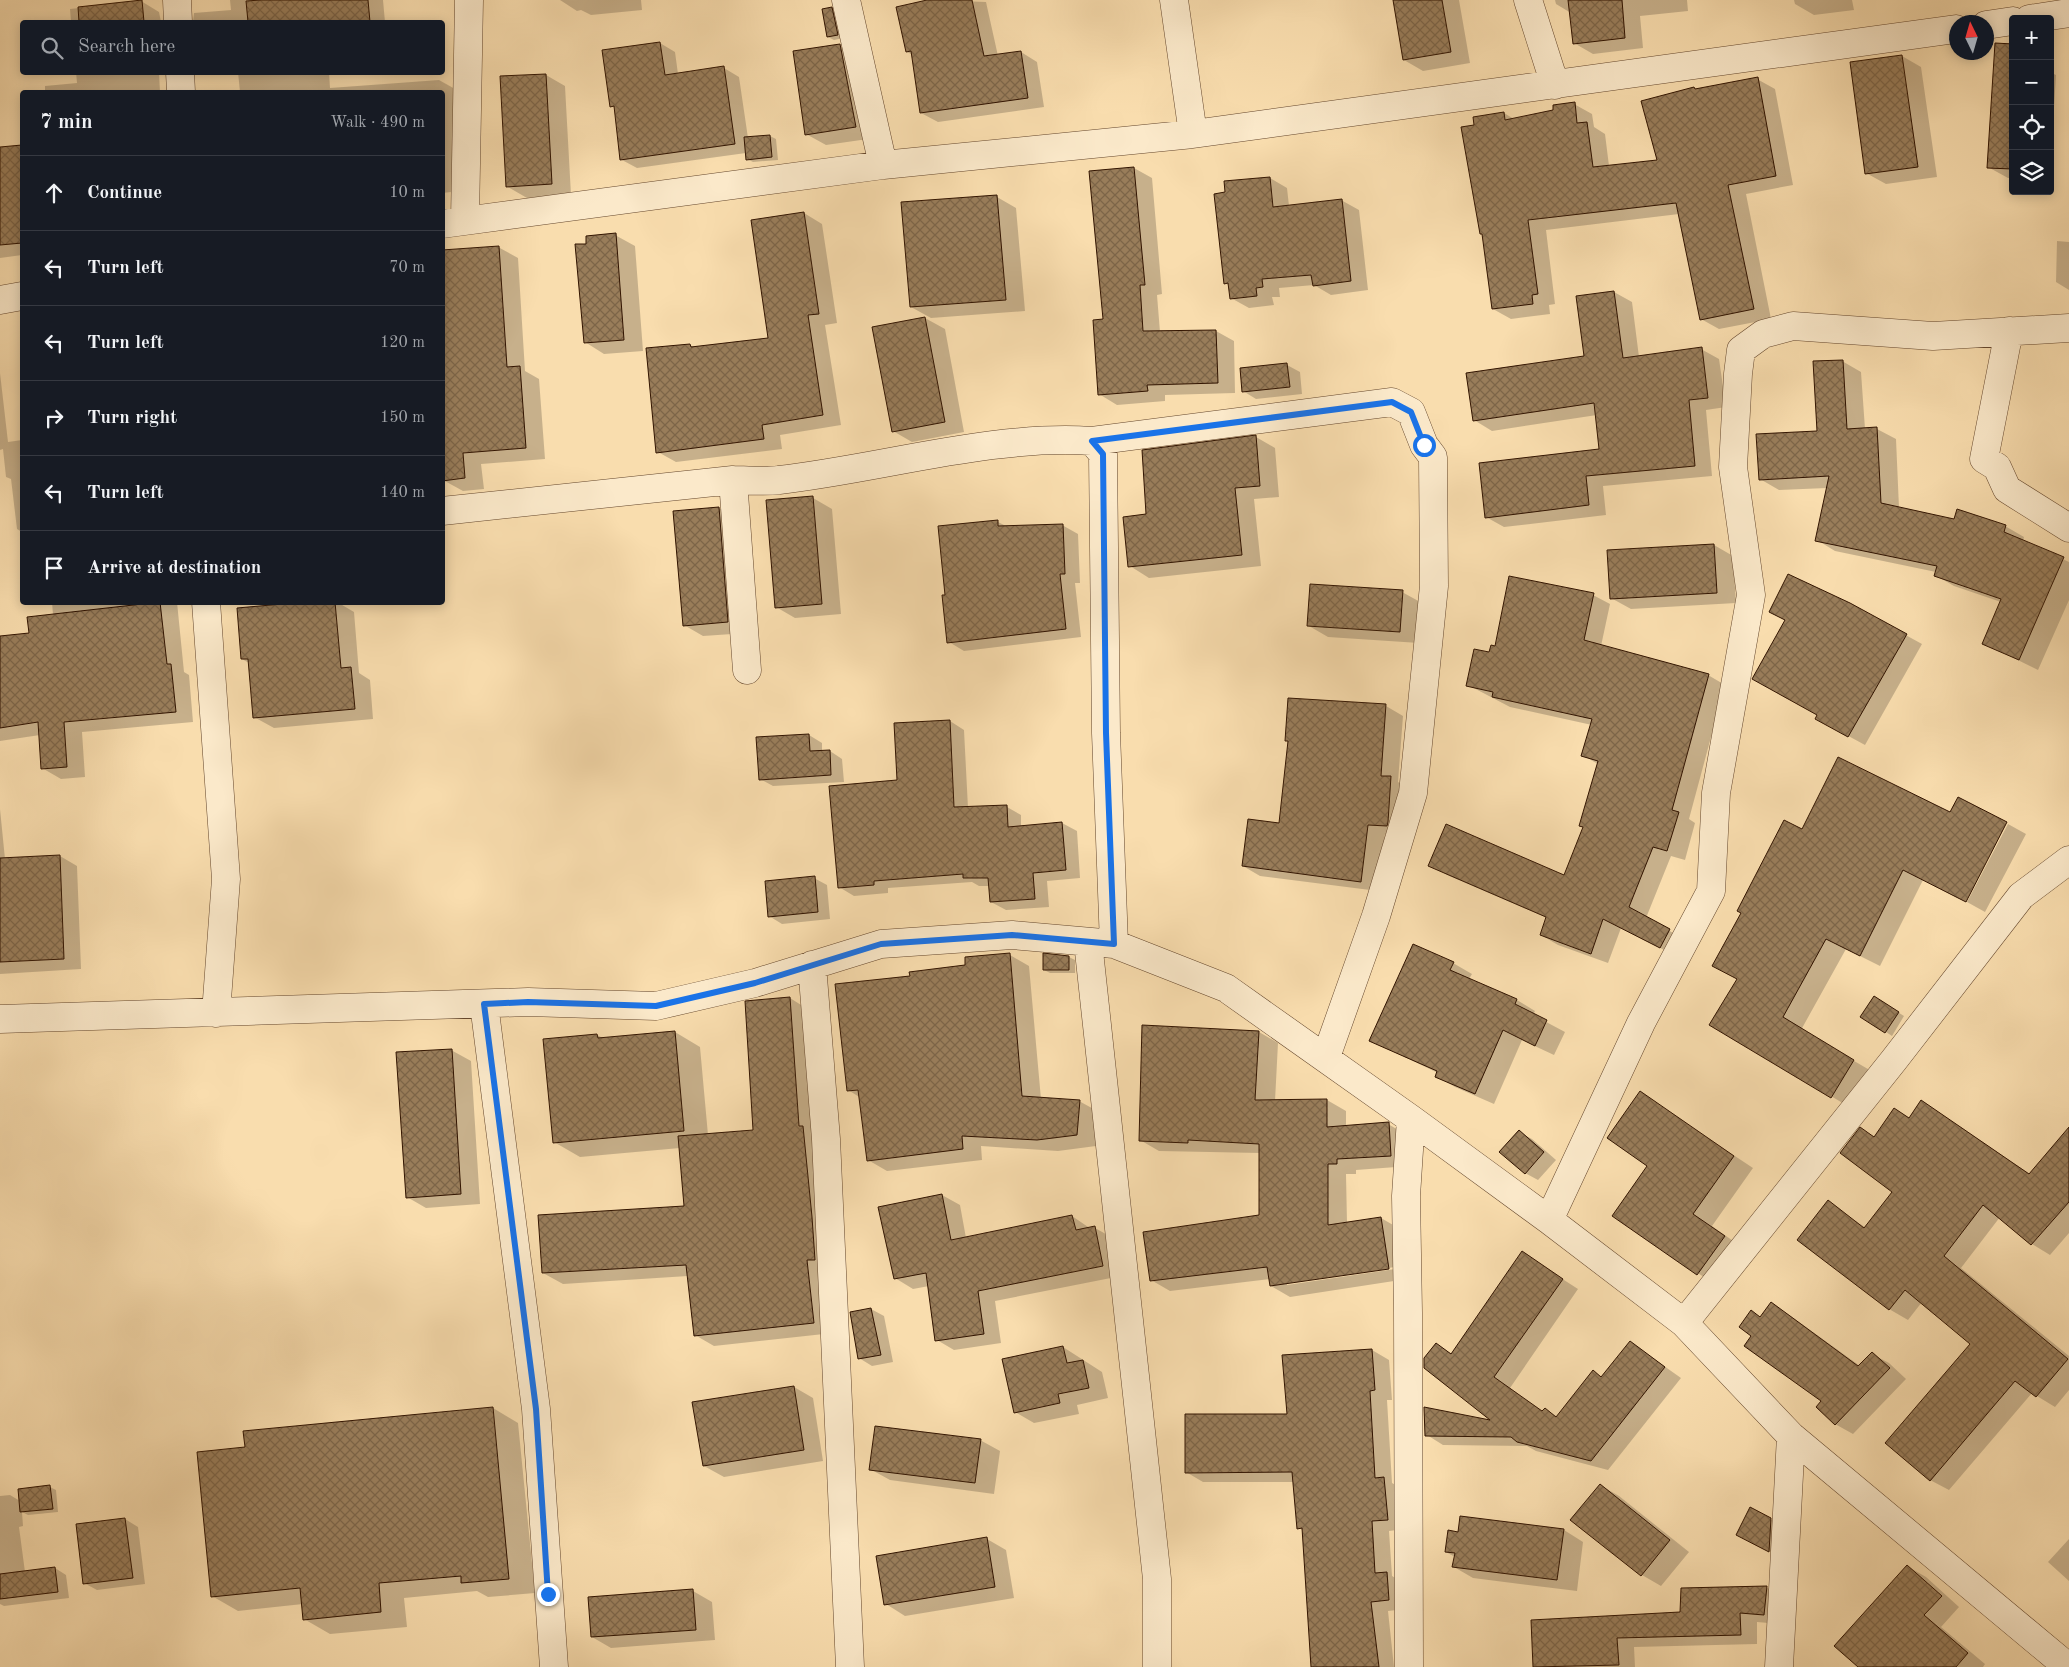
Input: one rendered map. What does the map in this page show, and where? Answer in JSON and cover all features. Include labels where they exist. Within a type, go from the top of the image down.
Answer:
[{"type":"street","points":[[177,0],[178,20]]},
{"type":"street","points":[[469,0],[454,221],[883,165],[1193,134],[1949,30]]},
{"type":"street","points":[[846,0],[883,165]]},
{"type":"street","points":[[1174,0],[1193,134]]},
{"type":"street","points":[[1528,0],[1555,85]]},
{"type":"street","points":[[2052,15],[2069,12]]},
{"type":"street","points":[[1994,24],[2009,22]]},
{"type":"street","points":[[180,75],[181,90]]},
{"type":"street","points":[[0,300],[20,296]]},
{"type":"street","points":[[1549,1220],[1641,1023],[1711,891],[1716,793],[1751,595],[1733,467],[1738,374],[1742,350],[1763,334],[1793,326],[1933,336],[2069,328]]},
{"type":"street","points":[[2010,331],[1984,459],[1997,467],[2007,489],[2069,528]]},
{"type":"street","points":[[445,511],[733,480],[777,481],[992,447],[1063,439],[1092,441],[1392,402],[1411,412],[1424,445],[1433,457],[1434,586],[1413,793],[1376,916],[1326,1057]]},
{"type":"street","points":[[1092,441],[1103,454],[1106,733],[1101,943],[1157,1579],[1158,1667]]},
{"type":"street","points":[[733,480],[747,670]]},
{"type":"street","points":[[206,605],[226,879],[216,1013]]},
{"type":"street","points":[[1684,1323],[1894,1060],[2021,896],[2069,860]]},
{"type":"street","points":[[0,1019],[528,1002],[656,1006],[755,983],[881,944],[1012,935],[1101,943],[1226,988],[1326,1057],[1549,1220],[1684,1323],[1791,1436],[2068,1667]]},
{"type":"street","points":[[812,965],[826,1139],[850,1667]]},
{"type":"street","points":[[484,1004],[536,1409],[554,1667]]},
{"type":"street","points":[[1409,1667],[1406,1196],[1411,1119]]},
{"type":"street","points":[[1779,1667],[1791,1436]]},
{"type":"building","points":[[142,0],[144,20],[79,20],[78,7]]},
{"type":"building","points":[[368,0],[370,20],[248,20],[246,1]]},
{"type":"building","points":[[927,0],[972,0],[984,56],[1021,51],[1028,98],[920,113],[911,51],[906,52],[896,7]]},
{"type":"building","points":[[1393,0],[1442,0],[1451,52],[1403,60]]},
{"type":"building","points":[[1568,0],[1622,0],[1625,38],[1573,44]]},
{"type":"building","points":[[832,7],[838,35],[827,37],[822,9]]},
{"type":"building","points":[[660,42],[665,75],[724,66],[735,144],[620,160],[614,106],[610,107],[602,50]]},
{"type":"building","points":[[1995,43],[2009,44],[2009,169],[1987,168]]},
{"type":"building","points":[[840,44],[856,127],[805,135],[793,51]]},
{"type":"building","points":[[1902,55],[1918,167],[1865,174],[1850,62]]},
{"type":"building","points":[[546,74],[552,184],[506,187],[500,76]]},
{"type":"building","points":[[1758,77],[1776,176],[1728,185],[1754,309],[1700,320],[1676,203],[1528,220],[1538,294],[1532,295],[1533,304],[1492,309],[1482,234],[1480,234],[1461,127],[1474,125],[1473,117],[1504,112],[1505,120],[1553,110],[1553,105],[1575,102],[1577,123],[1587,122],[1593,167],[1657,160],[1641,101],[1694,87],[1695,89]]},
{"type":"building","points":[[770,135],[772,157],[746,160],[744,137]]},
{"type":"building","points":[[20,145],[20,243],[0,245],[0,147]]},
{"type":"building","points":[[1134,167],[1145,285],[1140,285],[1143,331],[1216,330],[1218,383],[1147,385],[1148,391],[1098,395],[1093,320],[1103,319],[1089,171]]},
{"type":"building","points":[[1270,177],[1273,207],[1342,199],[1351,281],[1313,286],[1311,275],[1262,279],[1263,287],[1256,288],[1257,296],[1230,299],[1228,283],[1224,284],[1214,194],[1225,192],[1224,181]]},
{"type":"building","points":[[997,195],[1006,300],[910,307],[901,202]]},
{"type":"building","points":[[804,212],[819,314],[808,315],[823,415],[762,425],[764,439],[656,453],[646,348],[690,344],[691,347],[768,338],[751,220]]},
{"type":"building","points":[[616,233],[624,340],[584,343],[575,244],[586,244],[586,236]]},
{"type":"building","points":[[499,246],[507,367],[520,366],[526,448],[463,453],[465,478],[445,481],[445,250]]},
{"type":"building","points":[[1614,291],[1623,358],[1702,347],[1708,398],[1689,400],[1695,466],[1586,476],[1589,505],[1485,518],[1479,463],[1599,449],[1594,403],[1473,421],[1466,373],[1584,356],[1576,296]]},
{"type":"building","points":[[925,317],[945,422],[892,432],[872,327]]},
{"type":"building","points":[[1843,360],[1847,429],[1877,427],[1881,503],[1954,519],[1957,509],[2006,525],[2004,532],[2064,557],[2019,660],[1982,644],[2001,599],[1934,576],[1937,566],[1815,541],[1829,476],[1759,480],[1756,434],[1817,431],[1813,361]]},
{"type":"building","points":[[1287,363],[1290,387],[1242,392],[1240,368]]},
{"type":"building","points":[[1256,435],[1260,486],[1235,488],[1242,555],[1128,567],[1123,517],[1146,514],[1142,450]]},
{"type":"building","points":[[813,496],[822,604],[775,608],[766,500]]},
{"type":"building","points":[[719,507],[728,622],[683,626],[673,511]]},
{"type":"building","points":[[998,520],[998,526],[1063,524],[1065,574],[1060,574],[1066,629],[947,643],[942,595],[945,595],[938,526]]},
{"type":"building","points":[[1714,544],[1717,593],[1610,599],[1607,550]]},
{"type":"building","points":[[1788,574],[1850,603],[1907,634],[1848,737],[1815,719],[1817,715],[1752,679],[1785,620],[1769,612]]},
{"type":"building","points":[[1509,576],[1594,593],[1584,640],[1709,674],[1672,810],[1679,812],[1667,851],[1653,847],[1629,907],[1670,929],[1660,948],[1603,919],[1591,954],[1540,935],[1546,917],[1428,866],[1446,824],[1564,875],[1583,827],[1579,826],[1598,761],[1581,756],[1592,719],[1492,697],[1493,692],[1466,686],[1474,649],[1489,652],[1491,645],[1495,646]]},
{"type":"building","points":[[1310,584],[1403,590],[1400,632],[1307,626]]},
{"type":"building","points":[[133,605],[160,605],[167,664],[171,664],[176,712],[64,722],[67,767],[41,769],[38,722],[0,728],[0,636],[29,633],[27,617]]},
{"type":"building","points":[[271,605],[335,605],[341,668],[351,667],[355,709],[253,718],[248,659],[241,659],[237,608]]},
{"type":"building","points":[[1288,698],[1386,704],[1381,776],[1391,776],[1388,822],[1387,826],[1368,825],[1361,882],[1242,866],[1248,819],[1279,823],[1288,741],[1285,741]]},
{"type":"building","points":[[950,720],[954,807],[1007,805],[1008,827],[1062,822],[1066,870],[1033,873],[1035,899],[990,902],[988,878],[963,878],[963,874],[874,881],[874,885],[838,888],[829,786],[897,780],[894,723]]},
{"type":"building","points":[[809,734],[810,751],[830,750],[831,775],[759,780],[756,737]]},
{"type":"building","points":[[1838,757],[1950,812],[1958,797],[2007,822],[1966,902],[1903,870],[1860,956],[1826,939],[1783,1017],[1854,1060],[1831,1098],[1709,1025],[1737,979],[1712,966],[1741,913],[1737,911],[1784,820],[1802,829]]},
{"type":"building","points":[[60,855],[64,959],[0,962],[0,858]]},
{"type":"building","points":[[815,876],[818,912],[768,917],[765,881]]},
{"type":"building","points":[[1413,944],[1454,962],[1450,970],[1517,999],[1515,1004],[1547,1020],[1535,1046],[1503,1030],[1475,1094],[1435,1077],[1437,1071],[1369,1041]]},
{"type":"building","points":[[1010,953],[1022,1096],[1080,1100],[1077,1135],[1037,1140],[962,1136],[963,1149],[867,1161],[858,1090],[847,1091],[835,984],[910,976],[909,972],[965,965],[965,957]]},
{"type":"building","points":[[1043,953],[1069,956],[1069,970],[1043,970]]},
{"type":"building","points":[[1874,996],[1899,1012],[1885,1033],[1860,1017]]},
{"type":"building","points":[[790,997],[799,1126],[803,1126],[812,1217],[815,1260],[807,1260],[814,1323],[694,1336],[686,1265],[542,1273],[538,1215],[684,1206],[678,1136],[753,1130],[745,1001]]},
{"type":"building","points":[[1142,1025],[1259,1031],[1255,1100],[1327,1099],[1327,1127],[1389,1122],[1391,1156],[1337,1159],[1337,1164],[1328,1164],[1328,1225],[1381,1217],[1389,1269],[1270,1286],[1267,1267],[1150,1281],[1143,1232],[1259,1215],[1259,1144],[1188,1140],[1188,1143],[1139,1141]]},
{"type":"building","points":[[675,1031],[684,1131],[553,1143],[543,1039],[597,1034],[598,1038]]},
{"type":"building","points":[[452,1049],[461,1194],[406,1198],[396,1052]]},
{"type":"building","points":[[1640,1091],[1734,1156],[1693,1214],[1725,1236],[1697,1275],[1612,1216],[1647,1166],[1607,1138]]},
{"type":"building","points":[[1921,1100],[2029,1174],[2069,1127],[2069,1202],[2031,1245],[1983,1205],[1944,1256],[2068,1359],[2036,1397],[2015,1381],[1930,1481],[1885,1443],[1970,1344],[1905,1290],[1889,1310],[1797,1240],[1828,1200],[1864,1228],[1892,1192],[1840,1153],[1860,1127],[1874,1137],[1894,1108],[1909,1118]]},
{"type":"building","points":[[1519,1130],[1544,1152],[1525,1174],[1499,1152]]},
{"type":"building","points":[[942,1194],[951,1240],[1072,1215],[1076,1230],[1095,1226],[1103,1266],[978,1291],[984,1334],[935,1341],[926,1273],[894,1279],[878,1207]]},
{"type":"building","points":[[1522,1251],[1563,1279],[1494,1377],[1542,1411],[1545,1408],[1556,1417],[1593,1370],[1601,1377],[1630,1341],[1665,1367],[1591,1461],[1517,1442],[1511,1437],[1425,1436],[1424,1407],[1490,1420],[1424,1368],[1424,1358],[1436,1343],[1451,1354]]},
{"type":"building","points":[[1771,1302],[1858,1366],[1872,1352],[1890,1368],[1835,1425],[1816,1407],[1821,1401],[1744,1346],[1751,1336],[1739,1327],[1751,1310],[1760,1317]]},
{"type":"building","points":[[871,1308],[881,1355],[858,1359],[850,1312]]},
{"type":"building","points":[[1063,1346],[1067,1363],[1083,1360],[1089,1388],[1058,1394],[1060,1403],[1014,1413],[1002,1359]]},
{"type":"building","points":[[1372,1349],[1375,1390],[1370,1391],[1375,1478],[1384,1477],[1388,1520],[1372,1521],[1375,1573],[1387,1572],[1389,1600],[1371,1602],[1379,1667],[1311,1667],[1302,1528],[1297,1529],[1292,1472],[1185,1473],[1185,1414],[1287,1414],[1282,1355]]},
{"type":"building","points":[[794,1386],[804,1450],[703,1466],[692,1402]]},
{"type":"building","points":[[493,1407],[509,1579],[461,1583],[461,1576],[379,1583],[381,1612],[303,1620],[300,1588],[211,1597],[197,1452],[245,1447],[243,1431]]},
{"type":"building","points":[[875,1426],[981,1439],[975,1483],[869,1470]]},
{"type":"building","points":[[1600,1484],[1670,1540],[1641,1576],[1570,1520]]},
{"type":"building","points":[[50,1485],[53,1509],[20,1512],[18,1489]]},
{"type":"building","points":[[1750,1507],[1771,1518],[1769,1552],[1736,1535]]},
{"type":"building","points":[[1460,1516],[1564,1529],[1557,1580],[1452,1567],[1455,1553],[1445,1552],[1448,1530],[1458,1532]]},
{"type":"building","points":[[125,1518],[133,1578],[83,1584],[76,1524]]},
{"type":"building","points":[[987,1537],[995,1587],[884,1605],[876,1556]]},
{"type":"building","points":[[1907,1565],[1942,1596],[1924,1615],[1968,1653],[1956,1667],[1858,1667],[1834,1646]]},
{"type":"building","points":[[55,1567],[58,1592],[0,1599],[0,1574]]},
{"type":"building","points":[[1767,1586],[1764,1615],[1740,1613],[1741,1635],[1617,1638],[1619,1665],[1533,1667],[1531,1620],[1680,1612],[1681,1588]]},
{"type":"building","points":[[693,1589],[696,1630],[591,1637],[588,1597]]},
{"type":"route","points":[[548,1594],[536,1409],[517,1247],[484,1004],[528,1002],[656,1006],[755,983],[881,944],[1012,935],[1114,944],[1106,733],[1103,454],[1092,441],[1392,402],[1411,412],[1424,445]]}]
